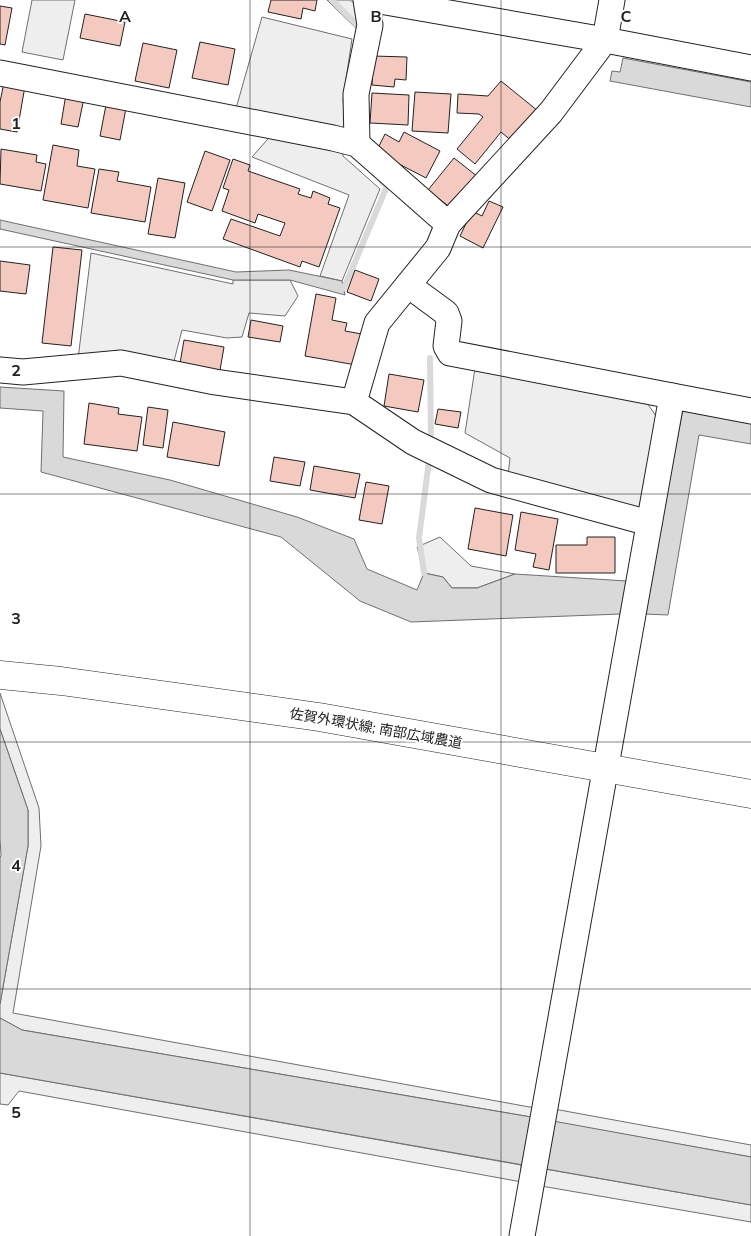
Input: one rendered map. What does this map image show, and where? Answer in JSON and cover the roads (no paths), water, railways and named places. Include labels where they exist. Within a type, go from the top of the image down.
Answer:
[{"type":"main road","name":"佐賀外環状線; 南部広域農道","points":[[0,675],[61,681],[319,717],[751,794]]},
{"type":"street","points":[[357,144],[356,94],[370,25],[366,0]]},
{"type":"street","points":[[374,0],[605,40],[751,68]]},
{"type":"street","points":[[354,402],[377,323],[438,248],[448,224],[551,112],[605,40],[612,0]]},
{"type":"street","points":[[0,73],[357,144],[448,224]]},
{"type":"street","points":[[408,285],[446,313],[449,321],[446,346],[450,353],[751,411]]},
{"type":"street","points":[[0,370],[23,372],[121,363],[216,382],[354,402],[413,442],[491,480],[649,522]]},
{"type":"street","points":[[522,1236],[672,396]]},
{"type":"waterway","points":[[332,0],[357,25]]},
{"type":"waterway","points":[[337,286],[344,288],[387,186],[382,182]]},
{"type":"waterway","points":[[430,358],[431,441]]},
{"type":"waterway","points":[[424,573],[419,538],[429,461]]}]
